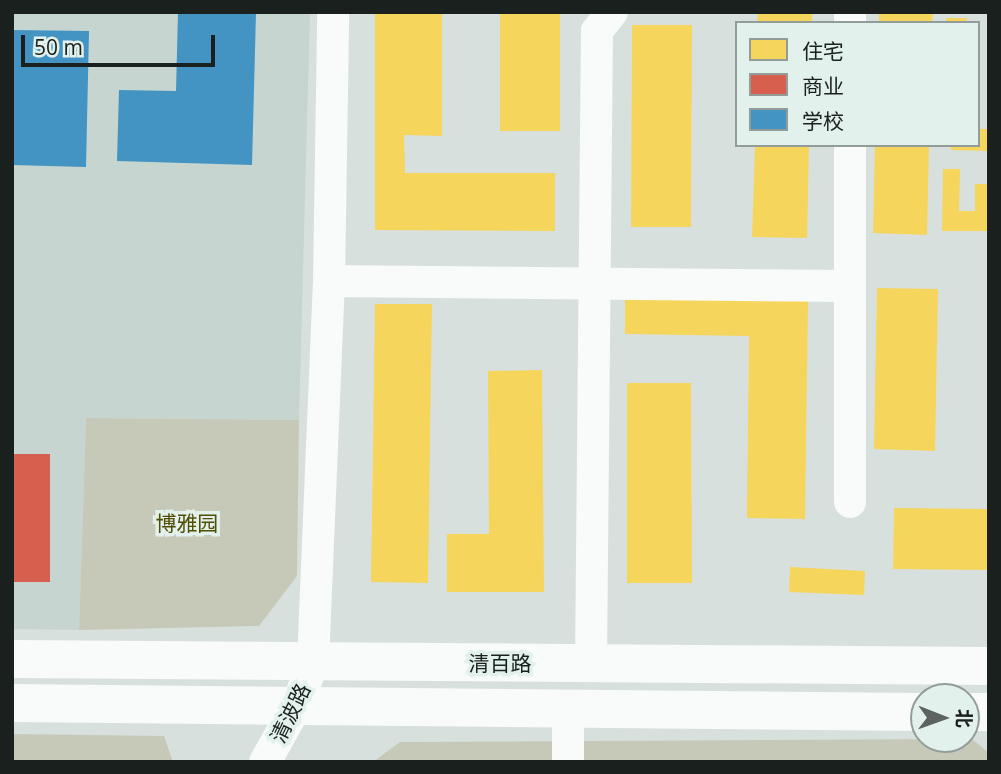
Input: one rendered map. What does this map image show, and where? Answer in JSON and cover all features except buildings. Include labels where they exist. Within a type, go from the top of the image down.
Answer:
[{"type":"street","name":"清波路","points":[[265,762],[298,703],[313,662],[329,281],[333,12]]},
{"type":"street","points":[[591,663],[597,31],[612,12]]},
{"type":"street","points":[[850,147],[850,502]]},
{"type":"street","points":[[329,281],[595,281],[850,286]]},
{"type":"street","name":"清百路","points":[[12,659],[989,666]]},
{"type":"street","name":"清百路","points":[[12,703],[298,703],[910,712]]},
{"type":"street","points":[[568,709],[568,762]]},
{"type":"shaded area","points":[[12,12],[310,12],[299,420],[86,418],[79,630],[12,629]]},
{"type":"green space","name":"博雅园","points":[[86,418],[299,420],[297,576],[259,626],[79,630]]},
{"type":"green space","points":[[12,734],[164,736],[173,762],[12,762]]},
{"type":"green space","points":[[910,739],[910,753],[980,753],[980,746],[989,753],[989,762],[373,762],[400,742]]}]
